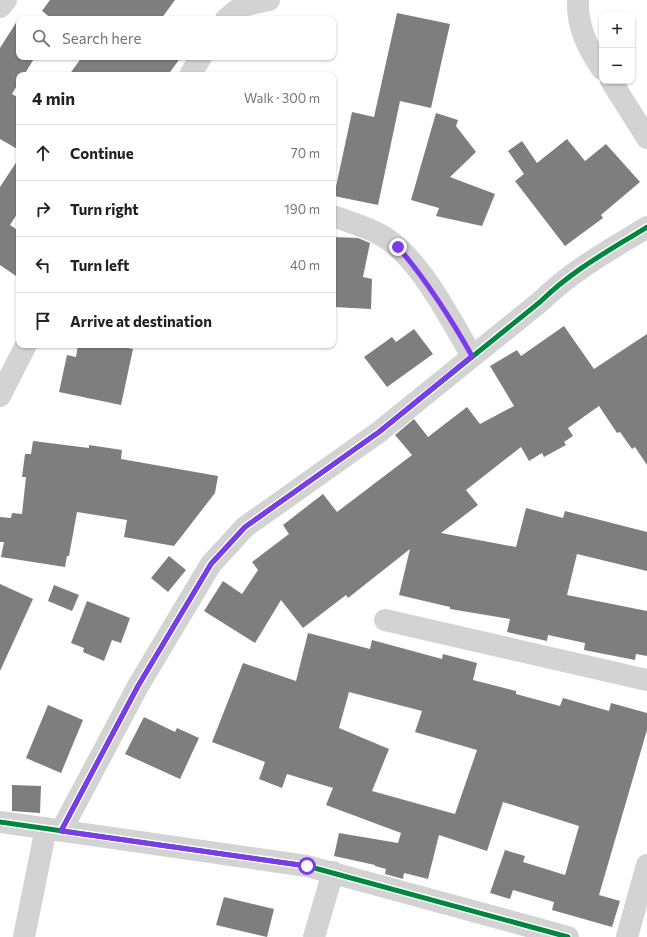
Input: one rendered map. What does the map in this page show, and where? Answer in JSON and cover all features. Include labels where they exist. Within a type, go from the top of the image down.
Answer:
[{"type":"street","points":[[0,8],[6,0]]},
{"type":"street","points":[[230,16],[242,6],[269,0]]},
{"type":"street","points":[[578,0],[578,13],[588,48],[599,64]]},
{"type":"street","points":[[192,72],[199,60]]},
{"type":"street","points":[[612,84],[647,138]]},
{"type":"street","points":[[336,217],[381,235],[398,247],[421,274],[447,313],[472,356]]},
{"type":"street","points":[[24,937],[54,829],[211,564],[245,527],[379,432],[540,302],[561,281],[601,254],[647,227]]},
{"type":"street","points":[[0,396],[24,348]]},
{"type":"street","points":[[384,620],[647,680]]},
{"type":"street","points":[[0,822],[307,866],[560,936]]},
{"type":"street","points":[[627,937],[647,865]]},
{"type":"street","points":[[314,937],[333,872]]},
{"type":"building","points":[[50,0],[175,0],[163,16],[48,16],[42,11]]},
{"type":"building","points":[[397,13],[450,24],[431,108],[400,101],[378,205],[336,196],[336,187],[352,112],[374,117]]},
{"type":"building","points":[[16,23],[16,60],[33,60],[26,72],[16,72],[16,87],[12,94],[16,96],[16,148],[0,139],[0,48]]},
{"type":"building","points":[[80,60],[179,60],[170,72],[71,72]]},
{"type":"building","points":[[436,113],[458,120],[456,126],[476,152],[450,177],[495,194],[482,226],[436,216],[439,208],[411,200]]},
{"type":"building","points":[[567,139],[585,161],[606,144],[640,182],[601,215],[603,218],[565,246],[515,181],[524,174],[508,151],[522,141],[537,163]]},
{"type":"building","points":[[16,163],[16,216],[10,225],[16,229],[16,276],[0,265],[0,187]]},
{"type":"building","points":[[336,237],[358,238],[370,243],[363,277],[372,279],[371,309],[336,307]]},
{"type":"building","points":[[564,326],[594,369],[647,334],[647,465],[635,447],[632,449],[620,432],[617,433],[599,406],[568,428],[573,436],[564,442],[566,445],[544,457],[542,453],[529,461],[521,447],[466,490],[478,505],[441,533],[516,547],[526,508],[563,518],[565,511],[647,532],[647,571],[577,554],[567,595],[647,611],[647,656],[636,654],[635,660],[584,650],[585,643],[548,635],[547,641],[507,632],[510,619],[450,609],[450,607],[399,595],[410,549],[348,598],[346,595],[303,628],[281,600],[255,643],[204,611],[223,581],[242,594],[258,570],[252,562],[289,534],[283,525],[323,494],[337,512],[412,455],[395,435],[414,419],[428,437],[467,407],[480,424],[514,406],[490,366],[517,350],[521,356]]},
{"type":"building","points":[[414,329],[433,354],[387,387],[364,357],[392,337],[396,342]]},
{"type":"building","points":[[78,348],[133,349],[121,405],[59,392],[67,355],[76,357]]},
{"type":"building","points":[[33,441],[89,448],[89,445],[122,450],[121,459],[218,476],[215,493],[174,546],[124,537],[127,520],[77,512],[69,556],[67,556],[65,567],[1,557],[4,542],[0,542],[0,517],[11,518],[12,513],[22,514],[26,477],[22,477],[25,454],[31,454]]},
{"type":"building","points":[[169,556],[186,570],[168,592],[151,578]]},
{"type":"building","points":[[0,584],[33,599],[0,671]]},
{"type":"building","points":[[54,585],[79,595],[72,611],[48,601]]},
{"type":"building","points":[[87,601],[130,618],[121,643],[112,640],[104,661],[83,652],[84,648],[71,643]]},
{"type":"building","points":[[308,633],[370,649],[372,640],[442,659],[443,654],[477,663],[473,680],[516,691],[516,694],[560,706],[563,698],[609,711],[611,703],[647,713],[647,730],[599,895],[620,901],[612,927],[552,910],[554,902],[513,890],[510,899],[490,893],[505,850],[525,856],[523,862],[565,875],[579,826],[503,802],[487,851],[439,835],[428,879],[404,873],[403,879],[385,874],[386,869],[375,865],[334,856],[339,833],[398,843],[401,833],[326,805],[333,788],[287,774],[282,788],[259,779],[265,762],[212,742],[243,663],[296,681]],"holes":[[[349,692],[422,711],[415,732],[477,750],[455,814],[372,791],[389,749],[339,728]]]},
{"type":"building","points":[[48,705],[83,720],[61,773],[26,758]]},
{"type":"building","points":[[144,717],[175,732],[177,728],[199,738],[180,779],[125,754]]},
{"type":"building","points":[[12,785],[41,786],[40,813],[12,811]]},
{"type":"building","points":[[224,897],[274,909],[267,937],[216,925]]},
{"type":"cycle path","points":[[61,831],[138,686],[211,564],[245,527],[379,432],[578,270],[647,227]]},
{"type":"cycle path","points":[[0,822],[307,866],[568,937]]},
{"type":"route","points":[[307,866],[61,831],[138,686],[211,564],[245,527],[379,432],[472,356],[447,313],[421,274],[398,247]]}]
